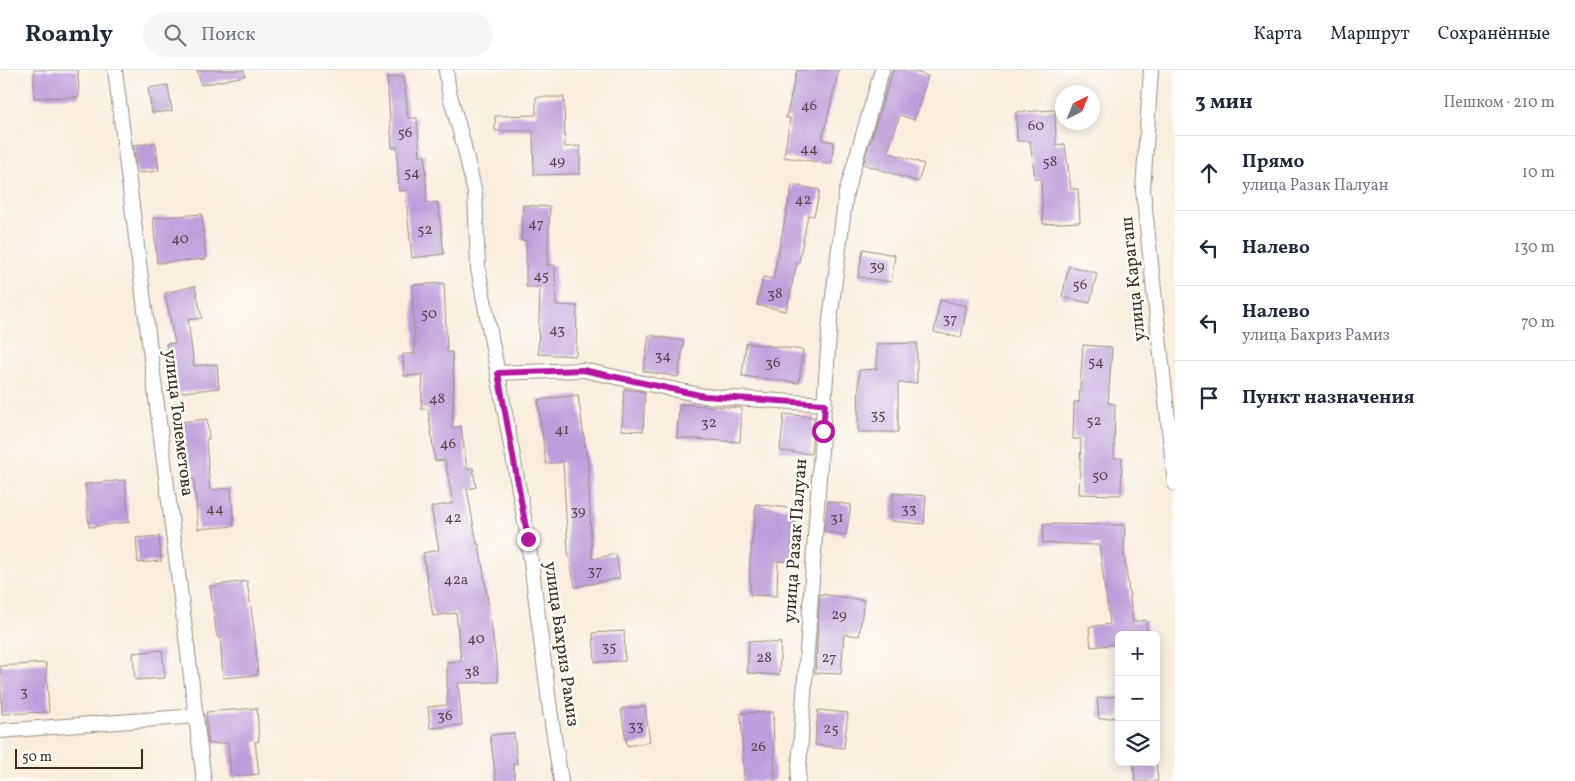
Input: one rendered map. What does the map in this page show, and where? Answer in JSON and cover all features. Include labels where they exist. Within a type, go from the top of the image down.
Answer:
[{"type":"street","name":"улица Толеметова","points":[[115,70],[204,781]]},
{"type":"street","name":"улица Бахриз Рамиз","points":[[446,70],[449,92],[475,193],[478,268],[528,539],[561,781]]},
{"type":"street","name":"улица Разак Палуан","points":[[798,781],[830,320],[846,193],[882,70]]},
{"type":"street","name":"улица Карагаш","points":[[1151,70],[1143,190],[1175,484]]},
{"type":"street","points":[[498,373],[583,370],[704,396],[825,404]]},
{"type":"street","points":[[0,731],[196,716]]},
{"type":"building","points":[[34,70],[78,70],[79,97],[34,98]]},
{"type":"building","points":[[197,70],[244,70],[245,76],[201,85]]},
{"type":"building","points":[[797,70],[839,70],[822,140],[834,142],[831,164],[784,157],[790,118],[786,118]]},
{"type":"building","points":[[893,70],[910,70],[928,76],[914,120],[900,115],[888,152],[924,164],[918,182],[863,164]]},
{"type":"building","points":[[404,76],[408,118],[417,118],[420,156],[425,155],[427,203],[438,202],[444,254],[412,258],[405,190],[399,191],[397,147],[392,148],[387,78]]},
{"type":"building","points":[[168,85],[172,111],[152,113],[148,88]]},
{"type":"building","points":[[536,97],[564,97],[565,147],[580,146],[580,174],[534,175],[533,131],[495,131],[495,116],[536,115]]},
{"type":"building","points":[[1055,110],[1056,145],[1065,144],[1071,189],[1078,189],[1080,222],[1043,224],[1041,179],[1035,179],[1030,141],[1017,141],[1016,112]]},
{"type":"building","points":[[156,143],[159,171],[137,173],[133,145]]},
{"type":"building","points":[[792,185],[820,190],[814,216],[808,215],[799,262],[797,262],[786,311],[757,305],[763,277],[773,279]]},
{"type":"building","points":[[523,205],[550,207],[547,265],[555,265],[556,305],[577,306],[576,356],[538,354],[540,287],[526,287],[526,241],[521,240]]},
{"type":"building","points":[[202,214],[206,259],[157,263],[153,218]]},
{"type":"building","points":[[863,249],[895,255],[891,282],[858,277]]},
{"type":"building","points":[[1069,266],[1097,273],[1090,303],[1062,297]]},
{"type":"building","points":[[444,283],[447,352],[452,352],[454,385],[452,428],[461,426],[467,469],[473,468],[476,487],[467,489],[477,544],[479,544],[497,661],[498,682],[458,683],[462,725],[430,728],[428,707],[447,705],[447,662],[461,661],[456,613],[433,616],[423,553],[439,550],[431,507],[453,503],[445,460],[435,461],[428,409],[421,409],[423,375],[404,376],[403,354],[415,354],[412,285]]},
{"type":"building","points":[[195,286],[202,318],[188,320],[194,366],[217,364],[219,388],[174,393],[171,364],[168,365],[166,344],[175,343],[165,293]]},
{"type":"building","points":[[940,300],[967,306],[961,338],[934,332]]},
{"type":"building","points":[[649,335],[684,341],[678,377],[643,371]]},
{"type":"building","points":[[746,343],[803,350],[799,383],[742,376]]},
{"type":"building","points":[[917,343],[917,383],[898,383],[898,432],[858,432],[859,370],[877,369],[877,344]]},
{"type":"building","points":[[1083,345],[1112,347],[1108,403],[1115,404],[1114,458],[1122,458],[1121,495],[1079,494],[1081,439],[1073,439],[1074,402],[1079,402]]},
{"type":"building","points":[[624,389],[645,392],[643,431],[622,430]]},
{"type":"building","points":[[578,395],[588,465],[592,559],[616,554],[620,578],[575,587],[568,551],[563,462],[546,464],[538,400]]},
{"type":"building","points":[[679,404],[742,408],[740,442],[677,438]]},
{"type":"building","points":[[784,414],[814,417],[811,454],[780,451]]},
{"type":"building","points":[[207,419],[209,439],[206,439],[210,490],[231,488],[234,526],[198,529],[194,479],[185,480],[182,442],[175,443],[172,423]]},
{"type":"building","points":[[125,480],[129,522],[89,527],[85,484]]},
{"type":"building","points":[[893,493],[926,496],[924,524],[891,521]]},
{"type":"building","points":[[828,501],[851,505],[846,535],[824,531]]},
{"type":"building","points":[[756,504],[796,509],[790,562],[778,561],[777,596],[750,595],[750,561]]},
{"type":"building","points":[[1043,524],[1125,525],[1124,554],[1133,622],[1146,620],[1147,631],[1115,631],[1115,644],[1091,647],[1089,627],[1110,624],[1099,545],[1043,543]]},
{"type":"building","points":[[159,536],[161,561],[138,563],[136,538]]},
{"type":"building","points":[[247,581],[255,636],[258,675],[223,678],[220,637],[217,637],[210,586]]},
{"type":"building","points":[[820,594],[864,600],[859,636],[844,634],[841,674],[815,673]]},
{"type":"building","points":[[624,631],[625,661],[595,662],[593,633]]},
{"type":"building","points":[[749,641],[781,643],[779,675],[747,673]]},
{"type":"building","points":[[162,650],[165,678],[135,680],[133,653]]},
{"type":"building","points":[[46,663],[49,712],[2,714],[0,666]]},
{"type":"building","points":[[1115,696],[1115,717],[1099,719],[1097,698]]},
{"type":"building","points":[[645,706],[650,742],[627,746],[621,709]]},
{"type":"building","points":[[257,708],[259,741],[255,742],[259,774],[231,777],[228,743],[208,744],[206,712]]},
{"type":"building","points":[[818,710],[848,713],[844,748],[815,745]]},
{"type":"building","points":[[773,712],[775,781],[744,781],[741,713]]},
{"type":"building","points":[[514,733],[517,764],[513,764],[515,781],[496,781],[490,735]]},
{"type":"building","points":[[1133,766],[1156,766],[1158,781],[1135,781]]},
{"type":"route","points":[[528,539],[498,373],[583,370],[704,396],[825,404],[823,431]]}]
